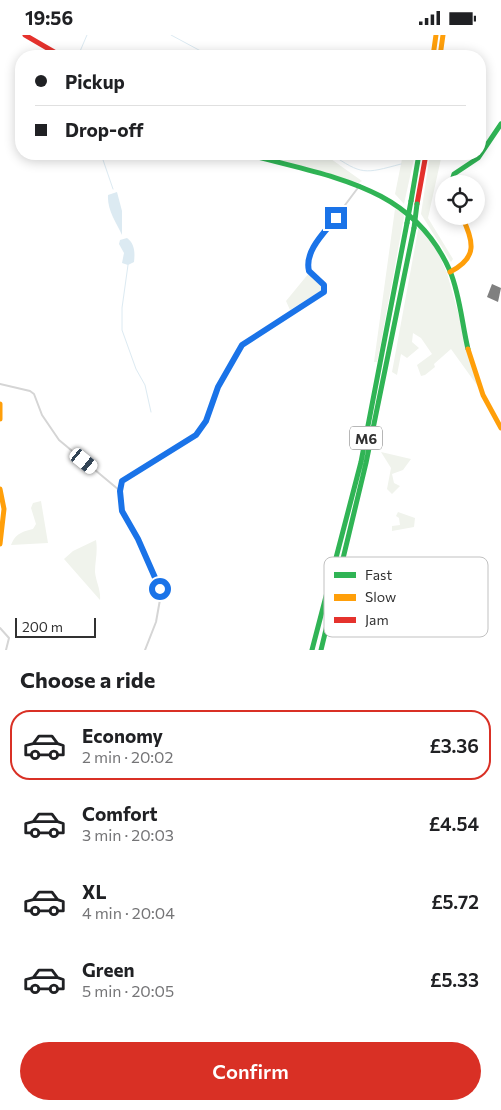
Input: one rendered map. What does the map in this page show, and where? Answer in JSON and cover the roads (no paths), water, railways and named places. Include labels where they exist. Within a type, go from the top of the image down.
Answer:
[{"type":"main road","points":[[25,35],[51,50]]},
{"type":"main road","points":[[434,50],[436,35]]},
{"type":"main road","points":[[441,50],[443,35]]},
{"type":"main road","points":[[486,146],[501,124]]},
{"type":"main road","points":[[269,160],[360,185],[388,197],[412,214],[432,238],[450,272],[481,390],[490,412],[501,427]]},
{"type":"main road","name":"M6","points":[[336,557],[362,454],[408,223],[418,160]]},
{"type":"main road","name":"M6","points":[[343,557],[366,463],[414,228],[425,160]]},
{"type":"main road","points":[[454,175],[475,160]]},
{"type":"main road","points":[[450,272],[464,265],[471,254],[471,237],[466,225]]},
{"type":"main road","points":[[0,404],[0,419]]},
{"type":"main road","points":[[0,489],[4,509],[0,544]]},
{"type":"main road","name":"M6","points":[[312,650],[324,603]]},
{"type":"main road","name":"M6","points":[[321,650],[324,637]]},
{"type":"street","points":[[116,485],[196,435],[206,421],[218,387],[242,345],[324,292],[324,285],[309,271],[310,253],[360,185]]},
{"type":"street","points":[[0,384],[30,391],[34,394],[42,415],[59,439],[69,450],[116,485],[120,491]]},
{"type":"street","points":[[122,481],[120,491],[122,511],[138,539],[161,594],[156,622],[146,650]]},
{"type":"street","points":[[0,628],[9,637],[6,650]]},
{"type":"waterway","points":[[81,50],[87,35]]},
{"type":"waterway","points":[[171,35],[199,50]]},
{"type":"waterway","points":[[103,160],[113,189]]},
{"type":"waterway","points":[[340,160],[364,171],[379,170],[401,164]]},
{"type":"waterway","points":[[128,265],[122,308],[122,330],[136,369],[145,385],[151,412]]}]
